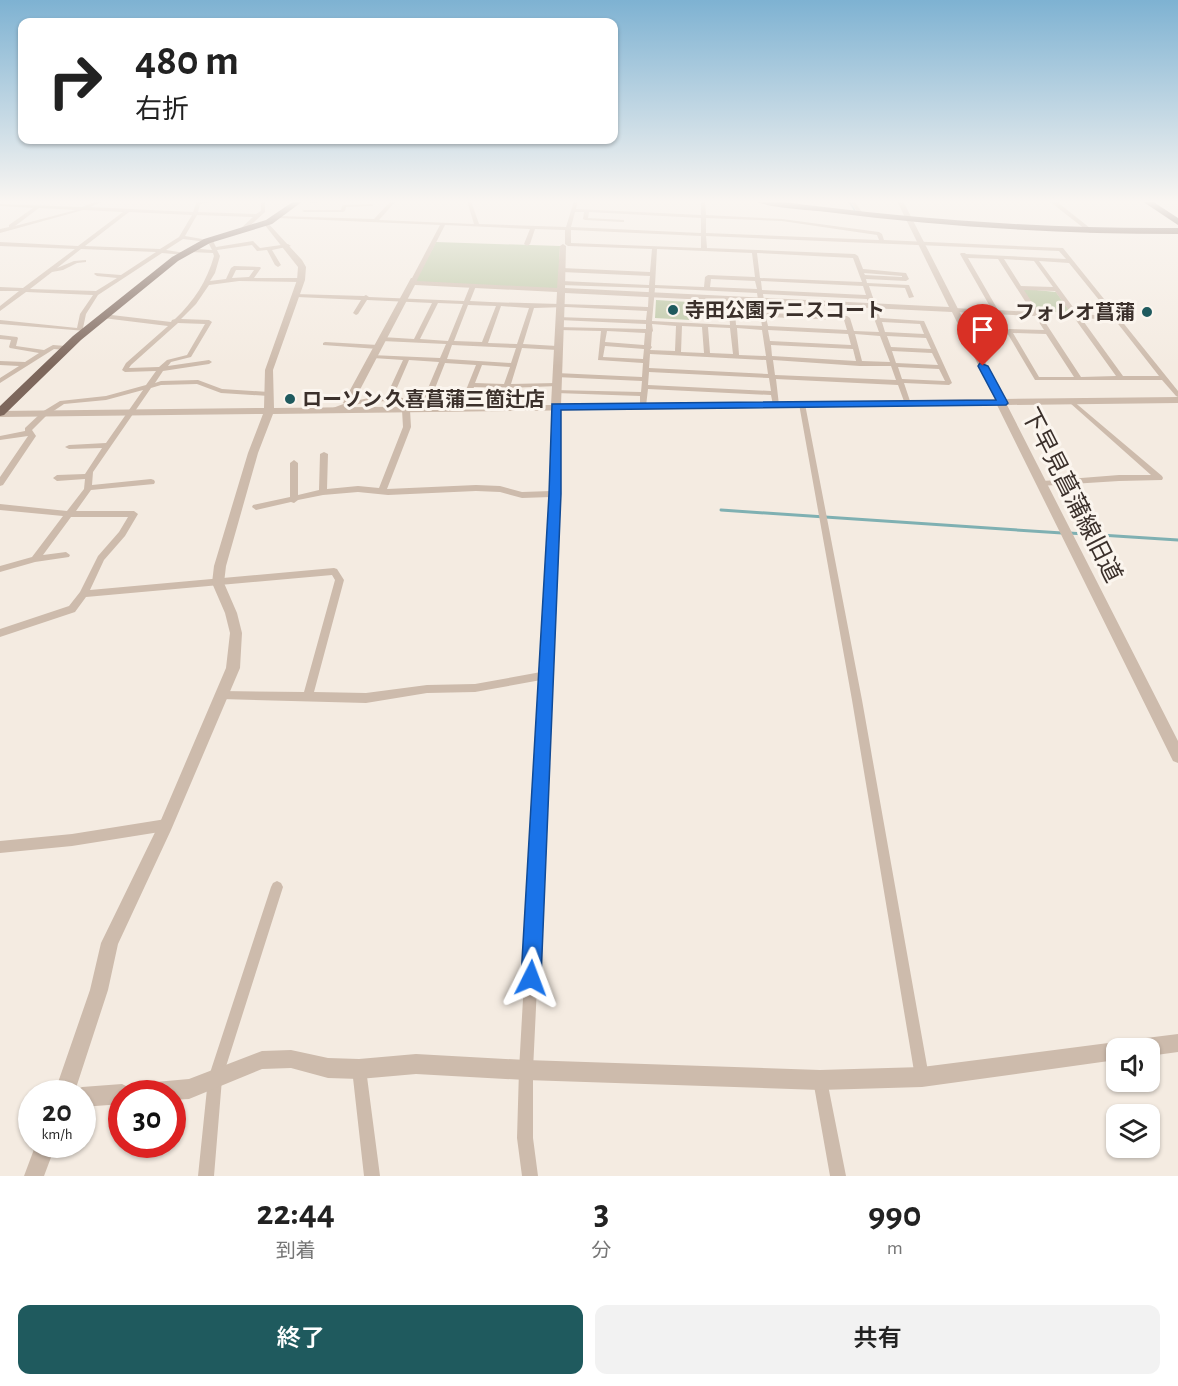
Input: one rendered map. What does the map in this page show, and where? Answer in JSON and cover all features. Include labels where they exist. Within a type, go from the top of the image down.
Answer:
[{"type":"main road","points":[[0,413],[83,329],[181,256]]},
{"type":"street","points":[[0,309],[69,256]]},
{"type":"street","points":[[0,322],[83,329],[87,306],[97,293],[154,256]]},
{"type":"street","points":[[209,362],[161,369],[125,370],[128,364],[172,323],[209,283],[215,267],[213,256]]},
{"type":"street","points":[[273,256],[278,265]]},
{"type":"street","points":[[69,1080],[99,990],[110,943],[166,825],[233,668],[237,645],[231,613],[218,584],[242,488],[269,411],[269,369],[301,280],[302,267],[295,256]]},
{"type":"street","points":[[348,403],[426,256]]},
{"type":"street","points":[[530,1176],[525,1138],[526,1070],[547,675],[555,494],[557,348],[563,256]]},
{"type":"street","points":[[643,406],[654,256]]},
{"type":"street","points":[[755,256],[776,405]]},
{"type":"street","points":[[854,256],[908,404]]},
{"type":"street","name":"下早見菖蒲線旧道","points":[[927,256],[1178,756]]},
{"type":"street","points":[[965,256],[1071,261]]},
{"type":"street","points":[[965,256],[996,312]]},
{"type":"street","points":[[1067,256],[1178,395]]},
{"type":"street","points":[[1000,258],[1079,379]]},
{"type":"street","points":[[1035,260],[1121,378]]},
{"type":"street","points":[[51,270],[64,270],[76,261],[84,261]]},
{"type":"street","points":[[228,280],[234,268],[258,268],[250,280]]},
{"type":"street","points":[[562,270],[653,274]]},
{"type":"street","points":[[97,274],[122,277]]},
{"type":"street","points":[[707,288],[708,277],[758,279],[904,274],[906,279],[863,277]]},
{"type":"street","points":[[863,277],[908,286],[911,297]]},
{"type":"street","points":[[209,283],[228,280],[301,280]]},
{"type":"street","points":[[413,281],[473,286],[561,286],[652,290],[731,299],[760,294]]},
{"type":"street","points":[[426,402],[473,286]]},
{"type":"street","points":[[652,290],[707,288],[760,294],[1036,314]]},
{"type":"street","points":[[1019,288],[1057,289]]},
{"type":"street","points":[[0,289],[97,293]]},
{"type":"street","points":[[297,295],[499,305],[651,309]]},
{"type":"street","points":[[356,313],[366,297]]},
{"type":"street","points":[[731,299],[736,357]]},
{"type":"street","points":[[416,340],[436,301]]},
{"type":"street","points":[[486,343],[499,305]]},
{"type":"street","points":[[507,386],[532,306]]},
{"type":"street","points":[[763,315],[847,318],[860,364]]},
{"type":"street","points":[[35,559],[88,488],[89,476],[106,445],[161,369],[169,361],[189,356],[208,322],[172,323],[103,316]]},
{"type":"street","points":[[1076,316],[1116,318]]},
{"type":"street","points":[[646,370],[772,378],[949,383],[922,322],[877,320]]},
{"type":"street","points":[[559,323],[650,322],[928,336]]},
{"type":"street","points":[[559,323],[604,329],[650,331]]},
{"type":"street","points":[[678,354],[679,324]]},
{"type":"street","points":[[705,325],[707,355]]},
{"type":"street","points":[[604,329],[600,359],[647,362]]},
{"type":"street","points":[[1047,332],[1012,330],[1009,333],[1037,379],[1164,378]]},
{"type":"street","points":[[0,337],[15,338],[12,347],[44,352]]},
{"type":"street","points":[[325,344],[378,347],[416,340],[557,348]]},
{"type":"street","points":[[767,343],[855,347]]},
{"type":"street","points":[[602,344],[678,354],[941,367]]},
{"type":"street","points":[[0,381],[23,364],[53,347],[66,348]]},
{"type":"street","points":[[378,347],[407,358],[514,364]]},
{"type":"street","points":[[888,349],[934,351]]},
{"type":"street","points":[[388,400],[407,358]]},
{"type":"street","points":[[463,408],[480,362]]},
{"type":"street","points":[[0,363],[23,364]]},
{"type":"street","points":[[0,438],[28,433],[44,414],[63,402],[106,398],[149,388],[160,383],[187,381],[221,391],[269,394]]},
{"type":"street","points":[[556,383],[644,387]]},
{"type":"street","points":[[471,385],[507,386],[556,383],[774,393]]},
{"type":"street","points":[[335,410],[348,403],[388,400],[426,402],[463,408]]},
{"type":"street","points":[[0,413],[1178,400]]},
{"type":"street","points":[[1043,484],[1119,478],[1159,478],[1072,402]]},
{"type":"street","points":[[802,404],[857,700],[922,1077]]},
{"type":"street","points":[[382,491],[407,427],[406,410]]},
{"type":"street","points":[[0,483],[32,436],[28,433]]},
{"type":"street","points":[[69,447],[106,445]]},
{"type":"street","points":[[323,492],[324,454]]},
{"type":"street","points":[[294,463],[294,500]]},
{"type":"street","points":[[57,478],[89,476]]},
{"type":"street","points":[[88,488],[151,482]]},
{"type":"street","points":[[256,507],[323,492],[358,489],[382,491],[476,488],[500,489],[522,495],[555,494]]},
{"type":"street","points":[[0,507],[70,514],[134,514],[122,534],[93,571],[83,594],[72,609],[0,633]]},
{"type":"street","points":[[0,569],[35,559],[66,555]]},
{"type":"street","points":[[83,594],[218,584],[334,571],[340,580],[308,697]]},
{"type":"street","points":[[221,695],[366,698],[427,689],[475,687],[547,675]]},
{"type":"street","points":[[0,848],[72,840],[166,825]]},
{"type":"street","points":[[206,1176],[215,1079],[277,887]]},
{"type":"street","points":[[1160,1045],[1178,1043]]},
{"type":"street","points":[[186,1089],[262,1060],[291,1059],[328,1068],[359,1069],[416,1064],[820,1080],[922,1077],[1106,1052]]},
{"type":"street","points":[[359,1069],[372,1176]]},
{"type":"street","points":[[820,1080],[838,1176]]},
{"type":"street","points":[[34,1176],[41,1158]]},
{"type":"green space","points":[[429,256],[560,256],[558,290],[415,282]]},
{"type":"green space","points":[[1023,290],[1056,292],[1071,313],[1037,311]]},
{"type":"green space","name":"寺田公園テニスコート","points":[[656,300],[689,302],[690,320],[655,318]]},
{"type":"waterway","points":[[721,510],[1062,533]]},
{"type":"waterway","points":[[1069,533],[1178,540]]},
{"type":"place","name":"寺田公園テニスコート","points":[[673,310]]},
{"type":"place","name":"フォレオ菖蒲","points":[[1147,312]]},
{"type":"place","name":"ローソン 久喜菖蒲三箇辻店","points":[[290,399]]},
{"type":"route","points":[[531,978],[555,494],[556,407],[1003,403],[983,366]]}]
